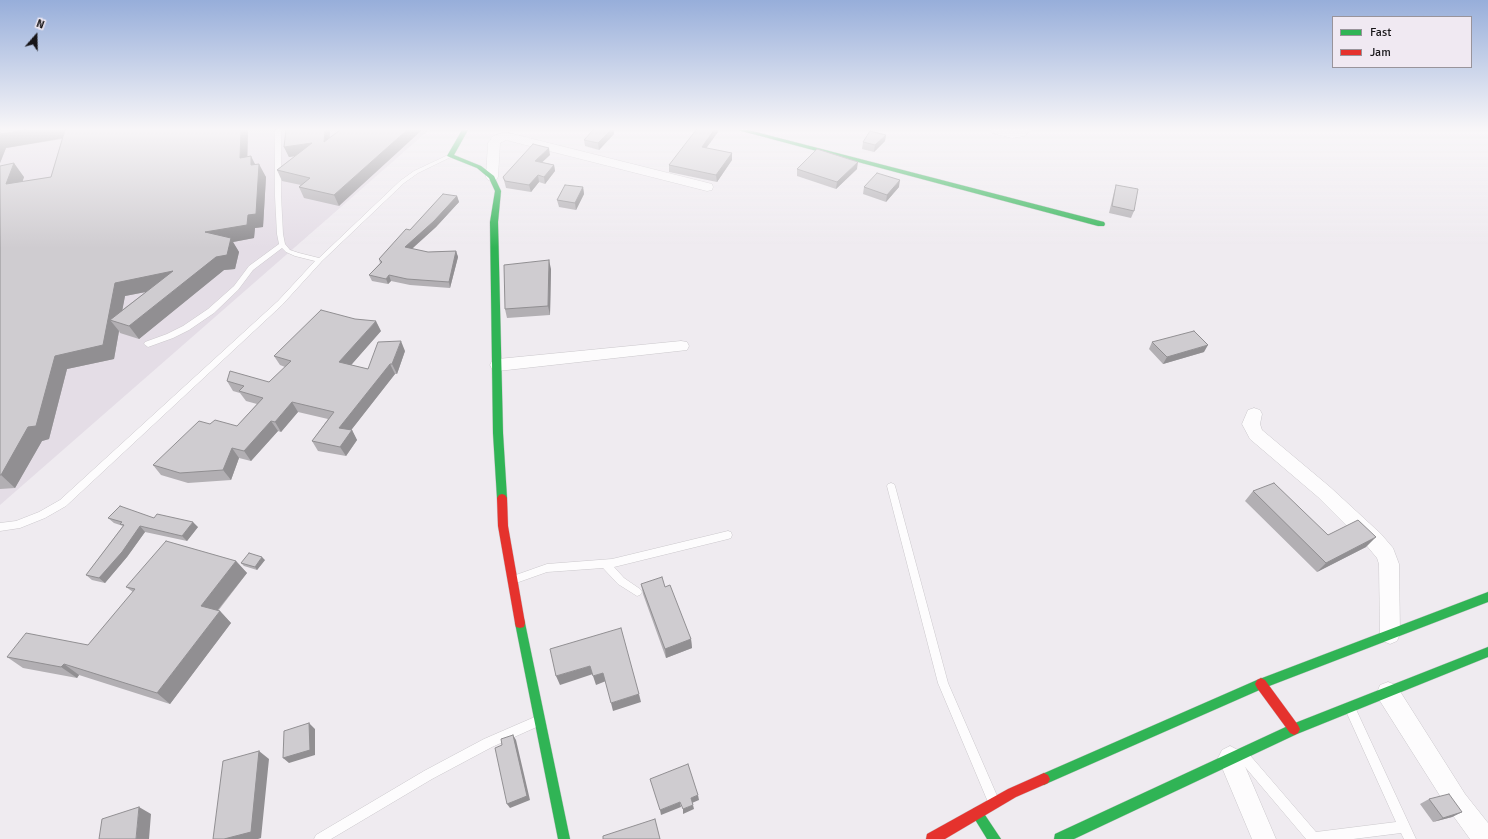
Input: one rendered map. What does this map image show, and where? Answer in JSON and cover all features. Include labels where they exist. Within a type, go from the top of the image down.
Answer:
[{"type":"main road","points":[[481,169],[492,177],[498,191],[494,222],[498,365],[498,433],[503,526],[564,839]]},
{"type":"main road","points":[[891,169],[1101,224]]},
{"type":"main road","points":[[932,839],[1012,793],[1261,684],[1488,597]]},
{"type":"main road","points":[[1060,839],[1071,832],[1294,729],[1388,693],[1488,652]]},
{"type":"main road","points":[[1261,684],[1294,729]]},
{"type":"main road","points":[[977,813],[995,839]]},
{"type":"street","points":[[492,169],[492,177]]},
{"type":"street","points":[[637,169],[707,187]]},
{"type":"street","points":[[498,365],[682,346]]},
{"type":"street","points":[[1254,414],[1251,424],[1256,434],[1324,492],[1374,540],[1386,554],[1389,564],[1390,634]]},
{"type":"street","points":[[1388,693],[1457,802],[1486,839]]},
{"type":"street","points":[[1236,756],[1264,839]]},
{"type":"lane","points":[[278,169],[278,204],[282,245],[288,251],[297,255],[320,260]]},
{"type":"lane","points":[[0,527],[17,525],[42,515],[62,503],[280,303],[320,260],[402,182],[422,169]]},
{"type":"lane","points":[[148,344],[186,328],[211,311],[236,288],[251,268],[282,245]]},
{"type":"lane","points":[[891,486],[943,683],[994,803]]},
{"type":"lane","points":[[513,580],[547,568],[606,564],[712,540],[728,534]]},
{"type":"lane","points":[[606,564],[621,581],[637,592]]},
{"type":"lane","points":[[1349,708],[1410,839]]},
{"type":"lane","points":[[320,839],[428,775],[488,743],[540,719]]},
{"type":"lane","points":[[1236,756],[1313,838],[1405,827]]},
{"type":"shaded area","points":[[0,169],[384,169],[0,505]]},
{"type":"building","points":[[0,169],[12,169],[6,184],[51,177],[53,169],[259,169],[256,214],[248,215],[247,225],[205,232],[231,238],[227,255],[216,257],[129,326],[110,320],[173,271],[115,283],[103,345],[55,356],[36,426],[28,427],[0,475]]},
{"type":"building","points":[[363,169],[334,195],[299,187],[310,178],[277,170]]},
{"type":"building","points":[[510,169],[551,169],[544,177],[538,175],[529,185],[505,181],[503,177]]},
{"type":"building","points":[[689,169],[720,169],[716,175]]},
{"type":"building","points":[[797,169],[850,169],[837,182]]},
{"type":"building","points":[[877,173],[900,180],[887,195],[864,187]]},
{"type":"building","points":[[565,185],[583,187],[575,203],[557,200]]},
{"type":"building","points":[[1116,185],[1138,189],[1134,211],[1112,206]]},
{"type":"building","points":[[443,194],[457,196],[434,221],[405,247],[428,252],[456,251],[449,282],[407,279],[389,275],[386,279],[369,275],[382,262],[379,259],[406,229],[410,230]]},
{"type":"building","points":[[549,260],[548,306],[505,309],[504,265]]},
{"type":"building","points":[[321,310],[355,319],[376,321],[339,362],[368,369],[378,342],[401,341],[392,364],[390,364],[339,428],[352,430],[340,447],[312,441],[334,412],[292,402],[275,422],[271,421],[244,451],[232,448],[223,470],[180,473],[153,465],[199,421],[210,424],[215,420],[237,426],[263,398],[239,391],[244,386],[227,381],[230,371],[269,382],[291,361],[274,356]]},
{"type":"building","points":[[1194,331],[1208,345],[1167,357],[1152,342]]},
{"type":"building","points":[[1274,483],[1328,535],[1358,520],[1376,537],[1326,563],[1253,491]]},
{"type":"building","points":[[120,506],[154,518],[157,514],[193,522],[182,536],[140,526],[122,552],[99,578],[86,575],[124,525],[120,524],[122,522],[108,518]]},
{"type":"building","points":[[166,541],[236,561],[201,606],[220,611],[157,693],[64,664],[61,667],[7,657],[26,633],[88,645],[135,589],[126,587]]},
{"type":"building","points":[[249,553],[262,557],[255,567],[241,563]]},
{"type":"building","points":[[662,577],[665,587],[670,585],[691,639],[665,649],[641,584]]},
{"type":"building","points":[[621,628],[639,694],[611,703],[603,673],[593,676],[590,666],[556,676],[550,649]]},
{"type":"building","points":[[309,723],[310,750],[283,758],[284,731]]},
{"type":"building","points":[[513,735],[527,796],[507,804],[495,748],[502,745],[501,739]]},
{"type":"building","points":[[259,751],[251,832],[224,839],[213,839],[223,761]]},
{"type":"building","points":[[688,764],[698,795],[691,798],[693,805],[683,809],[680,802],[660,810],[650,779]]},
{"type":"building","points":[[1449,794],[1462,812],[1443,818],[1429,799]]},
{"type":"building","points":[[139,807],[136,839],[99,839],[102,819]]},
{"type":"building","points":[[655,819],[660,839],[603,839],[603,836]]},
{"type":"traffic: fast","points":[[482,169],[492,177],[498,191],[494,222],[498,433],[502,498]]},
{"type":"traffic: fast","points":[[891,169],[1101,224]]},
{"type":"traffic: fast","points":[[1044,779],[1261,684],[1488,597]]},
{"type":"traffic: fast","points":[[520,623],[564,839]]},
{"type":"traffic: fast","points":[[1060,839],[1294,729],[1488,652]]},
{"type":"traffic: fast","points":[[977,813],[995,839]]},
{"type":"traffic: jam","points":[[502,498],[503,526],[520,623]]},
{"type":"traffic: jam","points":[[1261,684],[1294,729]]},
{"type":"traffic: jam","points":[[932,839],[1012,793],[1044,779]]}]
